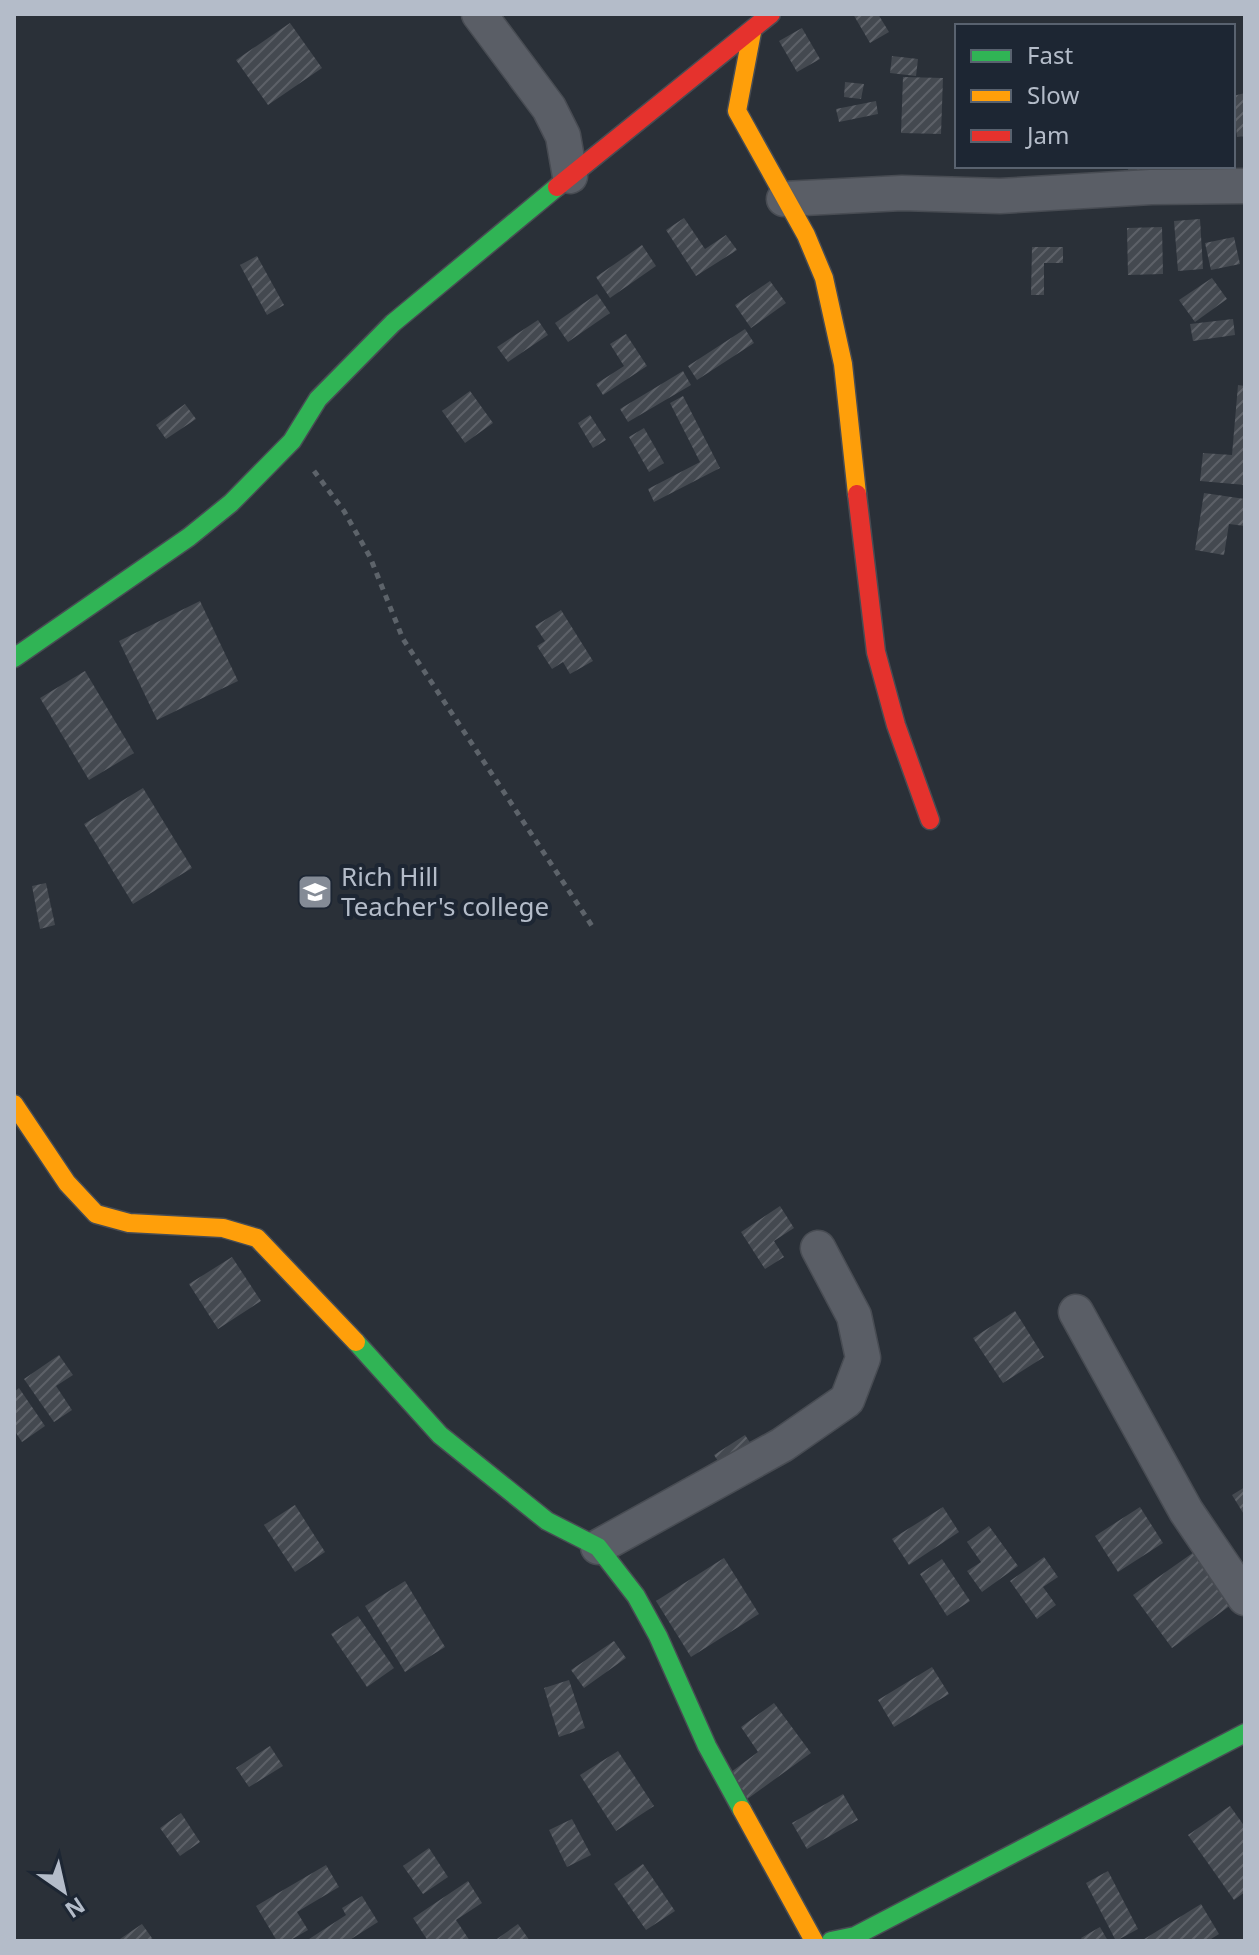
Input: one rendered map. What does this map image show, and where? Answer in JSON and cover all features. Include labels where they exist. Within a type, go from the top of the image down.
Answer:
[{"type":"street","points":[[479,14],[556,120],[563,136],[570,176]]},
{"type":"street","points":[[14,658],[189,537],[231,503],[292,441],[318,399],[370,345],[660,101],[752,32],[771,14]]},
{"type":"street","points":[[752,32],[737,111],[816,255],[837,326],[850,405],[857,519],[872,629],[880,671],[930,820]]},
{"type":"street","points":[[784,199],[902,193],[1000,196],[1151,187],[1245,186]]},
{"type":"street","points":[[14,1104],[67,1183],[96,1214],[129,1223],[223,1228],[257,1238],[303,1283],[440,1435],[547,1521],[598,1547],[636,1596],[658,1636],[707,1746],[814,1941]]},
{"type":"street","points":[[598,1547],[782,1445],[847,1400],[863,1358],[854,1316],[818,1248]]},
{"type":"street","points":[[1076,1312],[1186,1511],[1245,1598]]},
{"type":"street","points":[[831,1941],[855,1936],[1245,1733]]},
{"type":"path","points":[[292,441],[344,511],[370,557],[403,639],[594,929]]},
{"type":"building","points":[[853,14],[878,14],[889,32],[870,43]]},
{"type":"building","points":[[290,23],[322,68],[268,105],[236,60]]},
{"type":"building","points":[[802,28],[820,59],[797,72],[779,41]]},
{"type":"building","points":[[892,56],[918,59],[916,76],[890,73]]},
{"type":"building","points":[[903,77],[943,78],[941,134],[901,133]]},
{"type":"building","points":[[845,82],[864,84],[861,99],[844,97]]},
{"type":"building","points":[[1245,93],[1245,136],[1237,137],[1235,96]]},
{"type":"building","points":[[876,101],[878,114],[839,122],[836,109]]},
{"type":"building","points":[[1128,168],[1154,168],[1155,183],[1129,184]]},
{"type":"building","points":[[684,218],[705,249],[726,235],[737,250],[696,276],[666,230]]},
{"type":"building","points":[[1200,219],[1203,269],[1178,271],[1174,221]]},
{"type":"building","points":[[1162,227],[1163,274],[1128,275],[1127,228]]},
{"type":"building","points":[[1234,237],[1240,264],[1211,270],[1205,243]]},
{"type":"building","points":[[642,245],[656,266],[610,298],[596,277]]},
{"type":"building","points":[[1032,247],[1063,247],[1063,263],[1044,263],[1044,295],[1031,295]]},
{"type":"building","points":[[257,256],[284,305],[267,315],[240,265]]},
{"type":"building","points":[[1212,278],[1227,299],[1195,322],[1179,300]]},
{"type":"building","points":[[770,281],[786,303],[751,328],[735,305]]},
{"type":"building","points":[[597,294],[610,313],[568,342],[555,323]]},
{"type":"building","points":[[1233,319],[1235,335],[1193,341],[1190,324]]},
{"type":"building","points":[[538,320],[548,335],[508,362],[497,347]]},
{"type":"building","points":[[745,329],[754,343],[697,380],[688,366]]},
{"type":"building","points":[[626,334],[647,366],[603,395],[596,384],[624,366],[610,344]]},
{"type":"building","points":[[683,371],[691,385],[628,422],[620,409]]},
{"type":"building","points":[[1238,385],[1245,386],[1245,485],[1200,481],[1203,453],[1232,455]]},
{"type":"building","points":[[470,391],[493,423],[465,443],[442,411]]},
{"type":"building","points":[[683,396],[720,468],[654,502],[648,489],[700,462],[670,403]]},
{"type":"building","points":[[185,404],[196,419],[166,439],[156,425]]},
{"type":"building","points":[[590,415],[606,440],[593,448],[578,423]]},
{"type":"building","points":[[644,428],[664,463],[649,472],[629,437]]},
{"type":"building","points":[[1204,493],[1245,499],[1245,526],[1229,524],[1224,555],[1195,550]]},
{"type":"building","points":[[200,601],[238,681],[157,720],[119,641]]},
{"type":"building","points":[[561,610],[593,661],[570,674],[563,662],[552,669],[537,646],[545,641],[535,626]]},
{"type":"building","points":[[85,671],[134,753],[89,780],[40,698]]},
{"type":"building","points":[[143,788],[192,868],[133,904],[84,824]]},
{"type":"building","points":[[46,883],[55,925],[40,929],[32,886]]},
{"type":"building","points":[[780,1206],[794,1228],[774,1241],[784,1257],[765,1269],[741,1232]]},
{"type":"building","points":[[232,1257],[261,1301],[218,1329],[189,1284]]},
{"type":"building","points":[[1015,1311],[1044,1357],[1003,1383],[973,1338]]},
{"type":"building","points":[[59,1355],[73,1375],[56,1386],[72,1410],[54,1422],[24,1379]]},
{"type":"building","points":[[19,1388],[45,1426],[22,1442],[14,1430],[14,1392]]},
{"type":"building","points":[[745,1435],[753,1447],[722,1467],[714,1455]]},
{"type":"building","points":[[1245,1487],[1245,1516],[1232,1495]]},
{"type":"building","points":[[295,1505],[325,1552],[295,1572],[264,1525]]},
{"type":"building","points":[[943,1507],[959,1532],[909,1565],[892,1539]]},
{"type":"building","points":[[1140,1507],[1163,1543],[1118,1572],[1095,1536]]},
{"type":"building","points":[[989,1526],[1018,1566],[982,1592],[967,1571],[981,1562],[967,1542]]},
{"type":"building","points":[[1194,1552],[1231,1605],[1172,1648],[1133,1595]]},
{"type":"building","points":[[1044,1557],[1058,1577],[1043,1587],[1056,1605],[1037,1619],[1010,1581]]},
{"type":"building","points":[[724,1558],[759,1614],[691,1657],[656,1601]]},
{"type":"building","points":[[942,1559],[970,1601],[947,1616],[920,1574]]},
{"type":"building","points":[[405,1581],[445,1647],[405,1672],[365,1606]]},
{"type":"building","points":[[358,1616],[394,1668],[367,1687],[331,1634]]},
{"type":"building","points":[[614,1641],[626,1658],[584,1688],[571,1670]]},
{"type":"building","points":[[932,1667],[949,1694],[894,1727],[878,1700]]},
{"type":"building","points":[[569,1680],[585,1728],[559,1737],[544,1688]]},
{"type":"building","points":[[774,1703],[811,1753],[746,1800],[727,1775],[758,1752],[741,1727]]},
{"type":"building","points":[[270,1746],[283,1766],[249,1787],[236,1768]]},
{"type":"building","points":[[618,1751],[654,1806],[616,1831],[580,1775]]},
{"type":"building","points":[[843,1794],[858,1820],[807,1849],[792,1823]]},
{"type":"building","points":[[1230,1806],[1245,1827],[1245,1892],[1234,1900],[1188,1835]]},
{"type":"building","points":[[181,1813],[200,1842],[180,1856],[160,1828]]},
{"type":"building","points":[[572,1819],[591,1855],[567,1867],[549,1830]]},
{"type":"building","points":[[429,1848],[448,1877],[423,1894],[403,1866]]},
{"type":"building","points":[[643,1864],[675,1911],[646,1930],[614,1884]]},
{"type":"building","points":[[326,1865],[339,1887],[297,1912],[308,1930],[289,1941],[277,1941],[256,1906]]},
{"type":"building","points":[[1108,1871],[1138,1929],[1116,1941],[1086,1883]]},
{"type":"building","points":[[468,1881],[482,1903],[456,1920],[470,1941],[428,1941],[413,1918]]},
{"type":"building","points":[[362,1896],[378,1922],[348,1941],[306,1941],[346,1915],[342,1908]]},
{"type":"building","points":[[1201,1904],[1219,1934],[1208,1941],[1141,1941]]},
{"type":"building","points":[[142,1924],[154,1941],[121,1941],[120,1939]]},
{"type":"building","points":[[518,1924],[530,1941],[494,1941]]},
{"type":"building","points":[[1100,1927],[1108,1941],[1083,1941],[1081,1938]]},
{"type":"traffic: fast","points":[[14,658],[189,537],[231,503],[292,441],[318,399],[393,323],[557,187]]},
{"type":"traffic: fast","points":[[356,1342],[440,1435],[547,1521],[598,1547],[636,1596],[658,1636],[707,1746],[742,1810]]},
{"type":"traffic: fast","points":[[831,1941],[855,1936],[1245,1733]]},
{"type":"traffic: slow","points":[[752,32],[737,111],[806,235],[824,278],[843,364],[857,494]]},
{"type":"traffic: slow","points":[[14,1104],[67,1183],[96,1214],[129,1223],[223,1228],[257,1238],[356,1342]]},
{"type":"traffic: slow","points":[[742,1810],[814,1941]]},
{"type":"traffic: jam","points":[[557,187],[771,14]]},
{"type":"traffic: jam","points":[[857,494],[876,652],[896,725],[930,820]]},
{"type":"place","name":"Rich Hill Teacher's college","points":[[315,892]]}]
